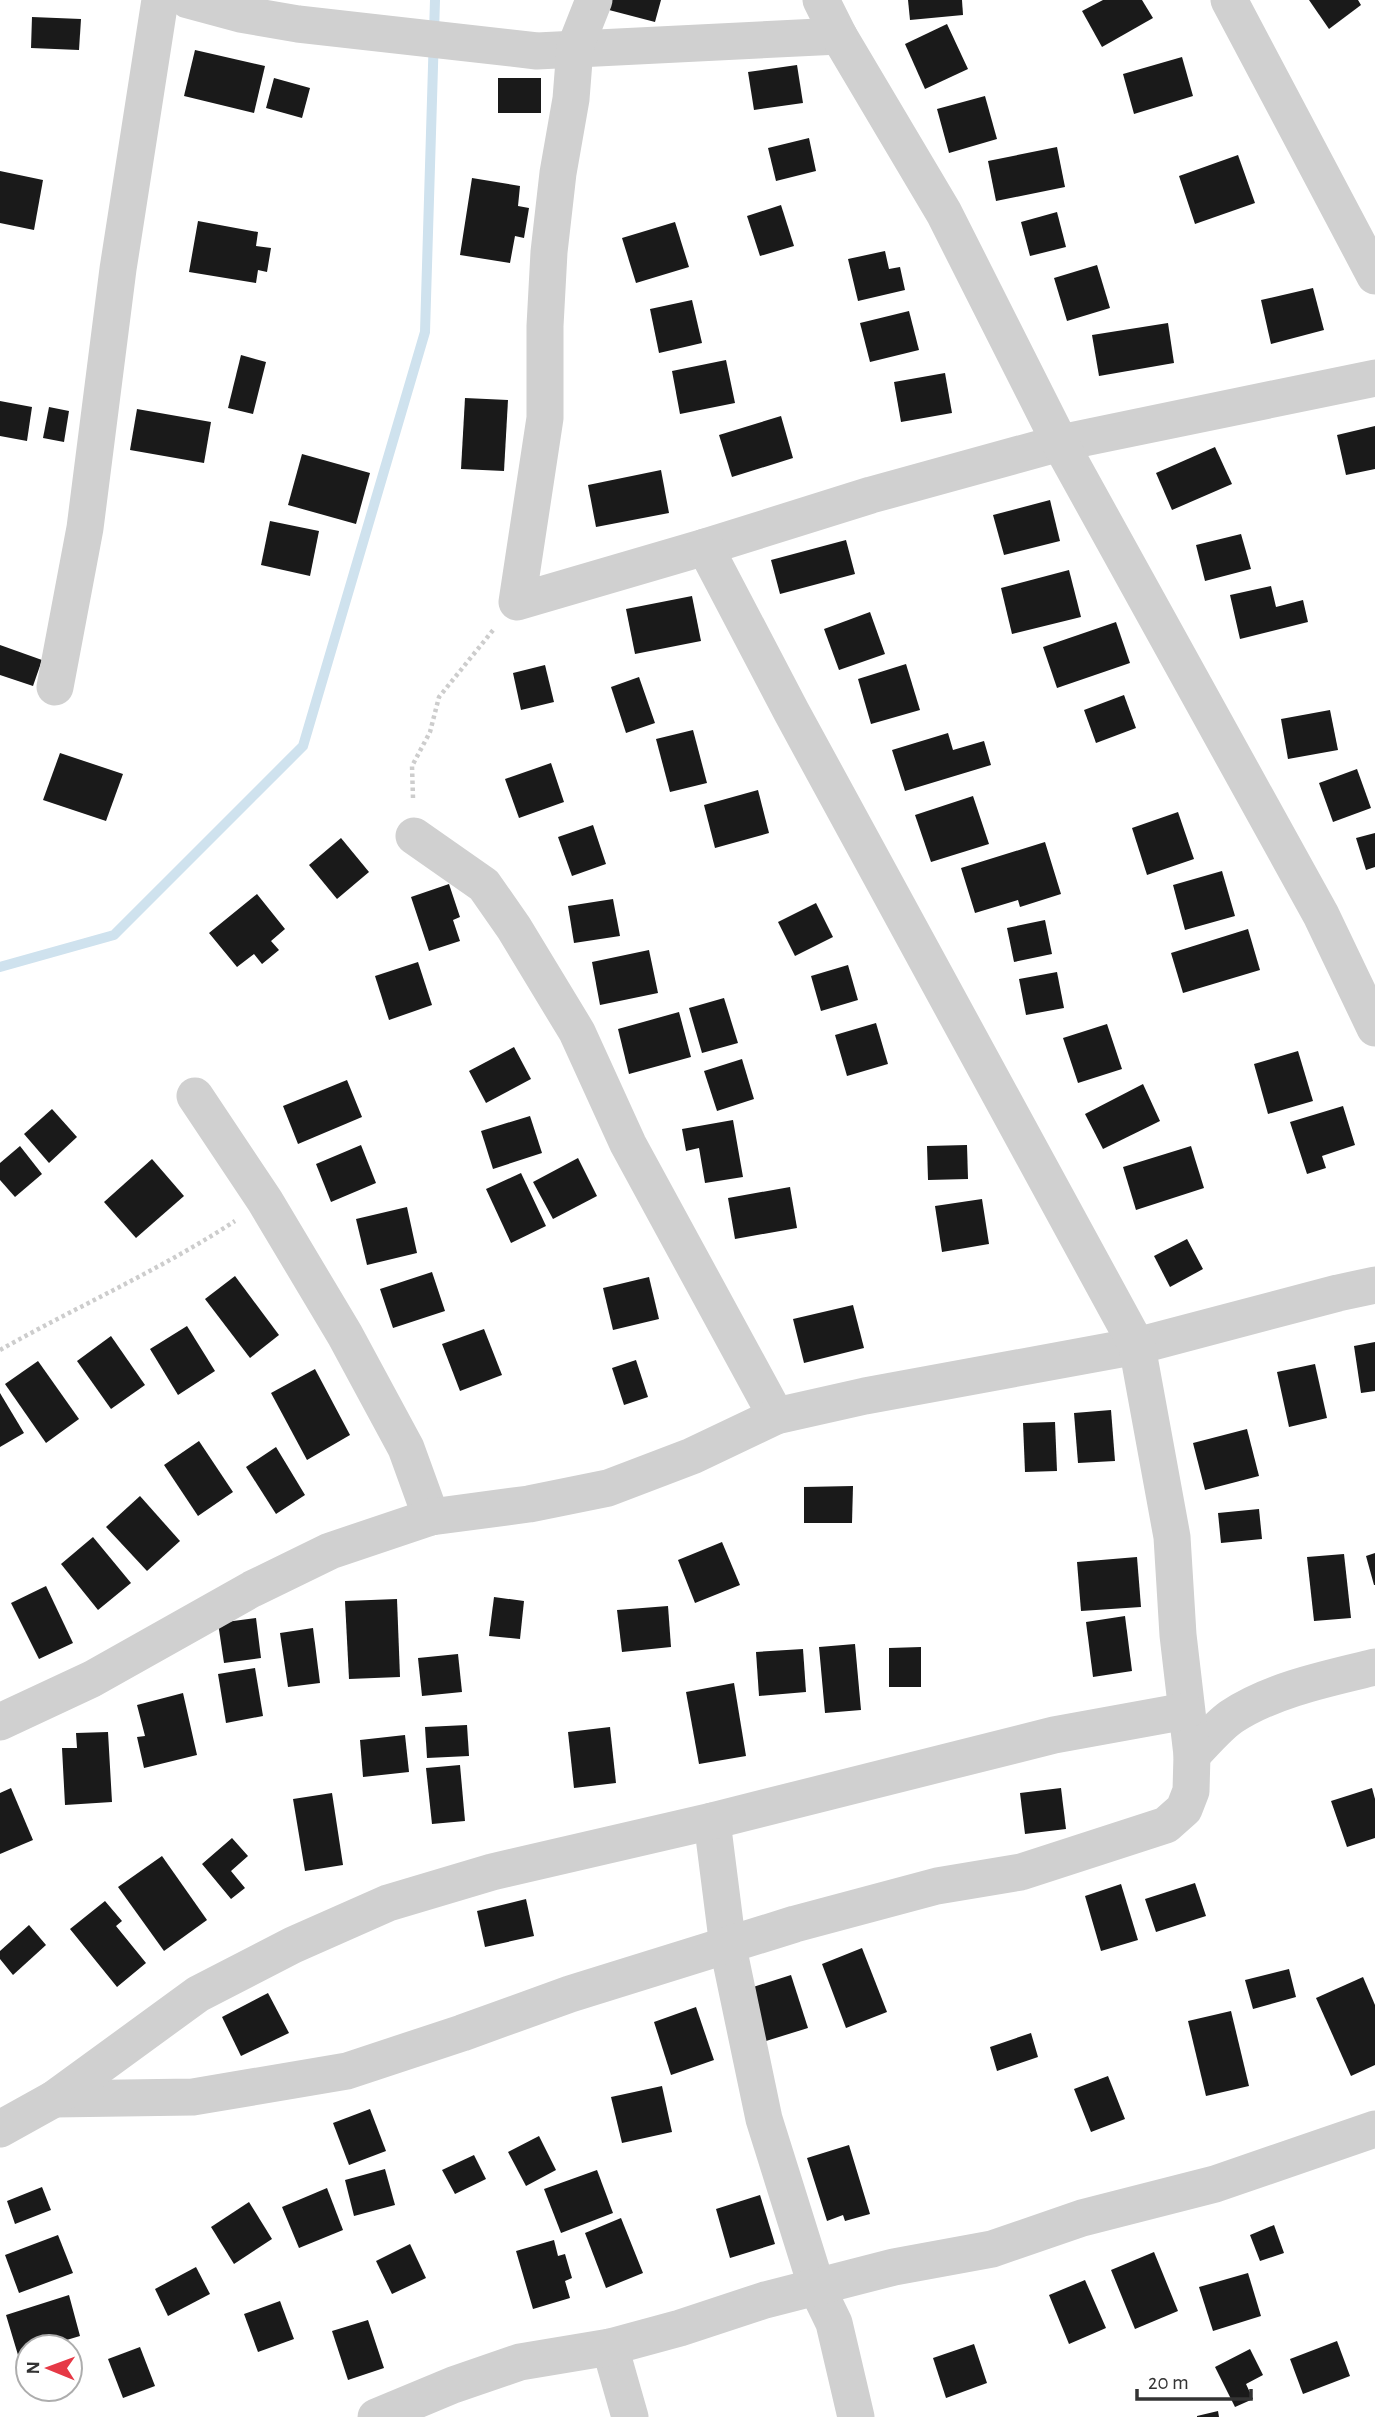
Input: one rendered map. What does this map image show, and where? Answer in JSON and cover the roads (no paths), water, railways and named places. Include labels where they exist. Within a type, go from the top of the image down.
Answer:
[{"type":"street","points":[[55,687],[85,528],[118,269],[160,0]]},
{"type":"street","points":[[188,0],[240,14],[310,26],[537,51],[839,36]]},
{"type":"street","points":[[594,0],[575,48],[571,99],[558,173],[549,252],[545,326],[545,418],[517,602],[871,495],[1060,443],[1375,378]]},
{"type":"street","points":[[821,0],[839,36],[944,213],[1060,443],[1315,903],[1375,1028]]},
{"type":"street","points":[[1229,0],[1375,276]]},
{"type":"street","points":[[54,2099],[193,2097],[347,2071],[570,1994],[795,1924],[937,1886],[1021,1872],[1166,1825],[1184,1809],[1191,1791],[1192,1755],[1178,1635],[1172,1537],[1137,1346],[791,711],[705,547]]},
{"type":"street","points":[[414,836],[484,885],[514,928],[577,1032],[628,1144],[776,1416]]},
{"type":"street","points":[[195,1096],[265,1201],[345,1335],[406,1448],[431,1517]]},
{"type":"street","points":[[0,1722],[92,1679],[252,1589],[330,1551],[431,1517],[529,1504],[608,1488],[692,1456],[776,1416],[889,1391],[1137,1346],[1375,1285]]},
{"type":"street","points":[[1192,1755],[1230,1718],[1258,1702],[1329,1678],[1375,1667]]},
{"type":"street","points":[[0,2129],[54,2099],[198,1994],[293,1945],[388,1903],[492,1872],[712,1821],[1054,1735],[1186,1711]]},
{"type":"street","points":[[712,1821],[728,1947],[764,2119],[817,2287],[834,2323],[856,2417]]},
{"type":"street","points":[[376,2417],[453,2385],[520,2362],[610,2347],[680,2328],[765,2300],[894,2267],[992,2249],[1082,2218],[1214,2184],[1375,2129]]},
{"type":"street","points":[[610,2347],[631,2417]]},
{"type":"waterway","points":[[0,967],[114,935],[303,746],[425,332],[435,0]]}]
